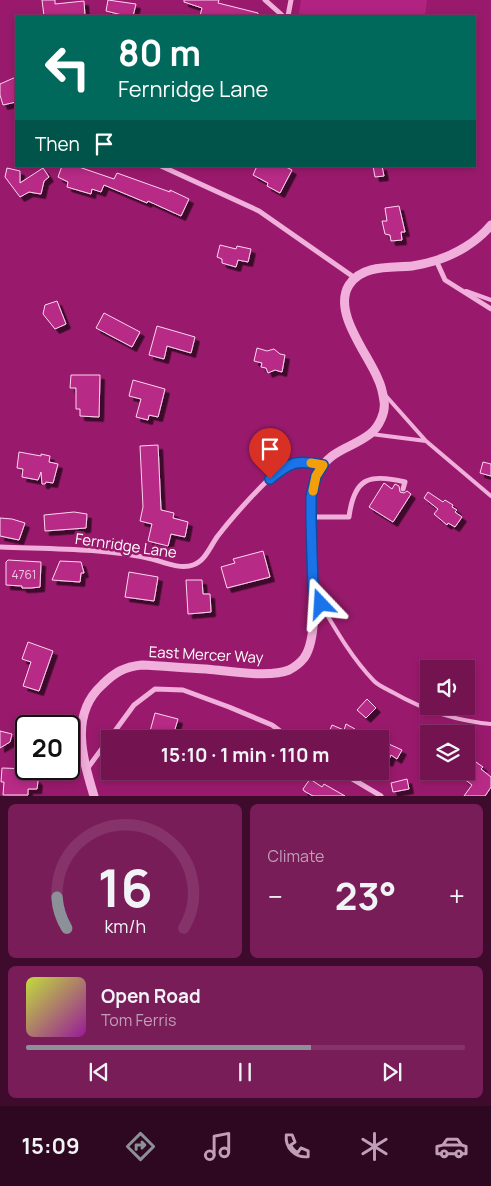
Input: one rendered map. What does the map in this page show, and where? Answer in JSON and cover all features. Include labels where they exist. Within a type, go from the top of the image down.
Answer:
[{"type":"street","points":[[264,0],[282,15]]},
{"type":"street","points":[[288,15],[291,0]]},
{"type":"street","points":[[163,167],[259,211],[355,278],[376,268],[412,266],[436,260],[476,240],[491,225]]},
{"type":"street","points":[[436,260],[445,280],[491,309]]},
{"type":"street","name":"East Mercer Way","points":[[94,796],[82,752],[81,722],[86,705],[96,690],[112,675],[127,667],[142,665],[248,673],[279,672],[297,665],[304,657],[312,632],[311,497],[316,476],[333,455],[370,434],[382,419],[384,402],[378,378],[347,318],[345,297],[348,286],[355,278]]},
{"type":"street","name":"Fernridge Lane","points":[[0,547],[114,554],[185,566],[193,565],[208,553],[217,538],[258,490],[282,468],[300,462],[323,465]]},
{"type":"street","points":[[311,517],[349,517],[350,506],[356,491],[363,482],[372,479],[390,478],[406,482],[403,489]]},
{"type":"street","points":[[116,730],[134,706],[155,689],[182,690],[229,707],[272,725],[279,730]]},
{"type":"street","points":[[87,769],[101,750]]},
{"type":"street","points":[[352,780],[381,796]]},
{"type":"lane","points":[[464,291],[491,300]]},
{"type":"lane","points":[[381,390],[426,441],[491,496]]},
{"type":"lane","points":[[370,434],[426,441]]},
{"type":"lane","points":[[313,590],[356,659],[376,682],[403,698],[436,713],[471,722],[491,724]]},
{"type":"shaded area","points":[[301,0],[427,0],[425,15],[301,15],[299,13]]},
{"type":"building","points":[[42,0],[55,0],[55,4],[84,1],[85,15],[44,15]]},
{"type":"building","points":[[108,0],[136,4],[133,15],[122,15],[106,11]]},
{"type":"building","points":[[184,0],[219,0],[218,3],[258,13],[258,15],[200,15],[202,8],[184,2]]},
{"type":"building","points":[[15,77],[15,102],[3,105],[0,95],[0,84]]},
{"type":"building","points":[[62,167],[79,167],[114,179],[117,173],[170,192],[170,190],[189,199],[181,216],[148,201],[147,203],[104,185],[101,192],[92,189],[91,194],[67,187],[68,182],[58,177]]},
{"type":"building","points":[[257,167],[286,167],[292,170],[280,193],[267,186],[268,183],[253,175]]},
{"type":"building","points":[[373,167],[382,167],[384,176],[375,177]]},
{"type":"building","points":[[7,168],[20,171],[20,183],[43,168],[49,177],[44,181],[41,194],[29,192],[20,197],[5,177]]},
{"type":"building","points":[[399,206],[405,232],[401,232],[402,240],[391,241],[390,235],[385,234],[382,221],[387,221],[385,208]]},
{"type":"building","points":[[220,245],[236,249],[237,246],[251,249],[248,262],[238,260],[236,267],[222,263],[222,259],[217,257]]},
{"type":"building","points":[[57,301],[66,324],[55,329],[43,314],[45,305]]},
{"type":"building","points":[[104,313],[140,332],[132,347],[96,328]]},
{"type":"building","points":[[157,326],[195,337],[191,353],[167,346],[164,359],[149,355]]},
{"type":"building","points":[[257,348],[267,351],[274,349],[280,354],[285,355],[282,372],[275,370],[268,373],[266,368],[261,367],[262,363],[254,361]]},
{"type":"building","points":[[71,375],[100,375],[99,417],[80,416],[80,409],[76,409],[76,388],[70,388]]},
{"type":"building","points":[[133,380],[165,389],[158,417],[149,415],[148,420],[136,417],[141,399],[129,396]]},
{"type":"building","points":[[158,445],[161,510],[174,513],[173,518],[188,522],[185,537],[171,534],[168,546],[148,541],[152,524],[140,521],[143,507],[140,446]]},
{"type":"building","points":[[19,452],[50,456],[49,462],[58,464],[53,483],[46,482],[42,484],[41,472],[38,480],[22,477],[23,469],[17,468]]},
{"type":"building","points":[[483,462],[491,464],[491,476],[480,473]]},
{"type":"building","points":[[384,483],[392,489],[395,484],[399,486],[400,492],[404,493],[407,491],[411,494],[393,522],[369,507]]},
{"type":"building","points":[[428,492],[443,502],[445,500],[457,510],[455,512],[462,517],[455,527],[448,523],[447,525],[434,514],[438,509],[424,498]]},
{"type":"building","points":[[74,512],[87,514],[86,528],[45,531],[44,515]]},
{"type":"building","points":[[0,518],[25,523],[19,540],[0,536]]},
{"type":"building","points":[[263,551],[270,577],[227,588],[221,567],[235,563],[233,559]]},
{"type":"building","points":[[8,560],[41,562],[40,587],[22,588],[22,586],[6,585],[6,562]]},
{"type":"building","points":[[60,561],[81,562],[84,573],[81,573],[80,582],[52,580]]},
{"type":"building","points":[[129,572],[158,577],[154,601],[125,597]]},
{"type":"building","points":[[186,580],[202,580],[203,594],[210,594],[211,612],[188,614]]},
{"type":"building","points":[[28,642],[53,651],[39,691],[23,686],[31,662],[22,659]]},
{"type":"building","points":[[367,699],[376,708],[366,718],[357,710]]},
{"type":"building","points":[[155,713],[178,719],[175,730],[150,730]]},
{"type":"building","points":[[346,724],[355,729],[355,730],[344,730]]},
{"type":"building","points":[[332,725],[344,730],[330,730]]},
{"type":"building","points":[[0,731],[12,734],[10,742],[0,748]]},
{"type":"building","points":[[389,744],[402,750],[397,759],[391,755],[389,760]]},
{"type":"building","points":[[475,761],[483,767],[481,769],[491,777],[491,787],[485,796],[464,796],[472,785],[466,780],[475,780]]},
{"type":"building","points":[[2,768],[15,768],[15,780],[38,781],[37,789],[28,789],[28,795],[3,795],[4,782],[1,782]]},
{"type":"building","points":[[407,779],[409,789],[393,792],[391,783]]},
{"type":"building","points":[[309,780],[312,780],[322,787],[324,784],[345,796],[313,796],[303,789]]},
{"type":"slow traffic","points":[[311,463],[323,465],[316,476],[313,491]]},
{"type":"route","points":[[270,479],[282,468],[290,464],[309,462],[323,465],[316,476],[311,497],[313,590],[321,604]]}]
